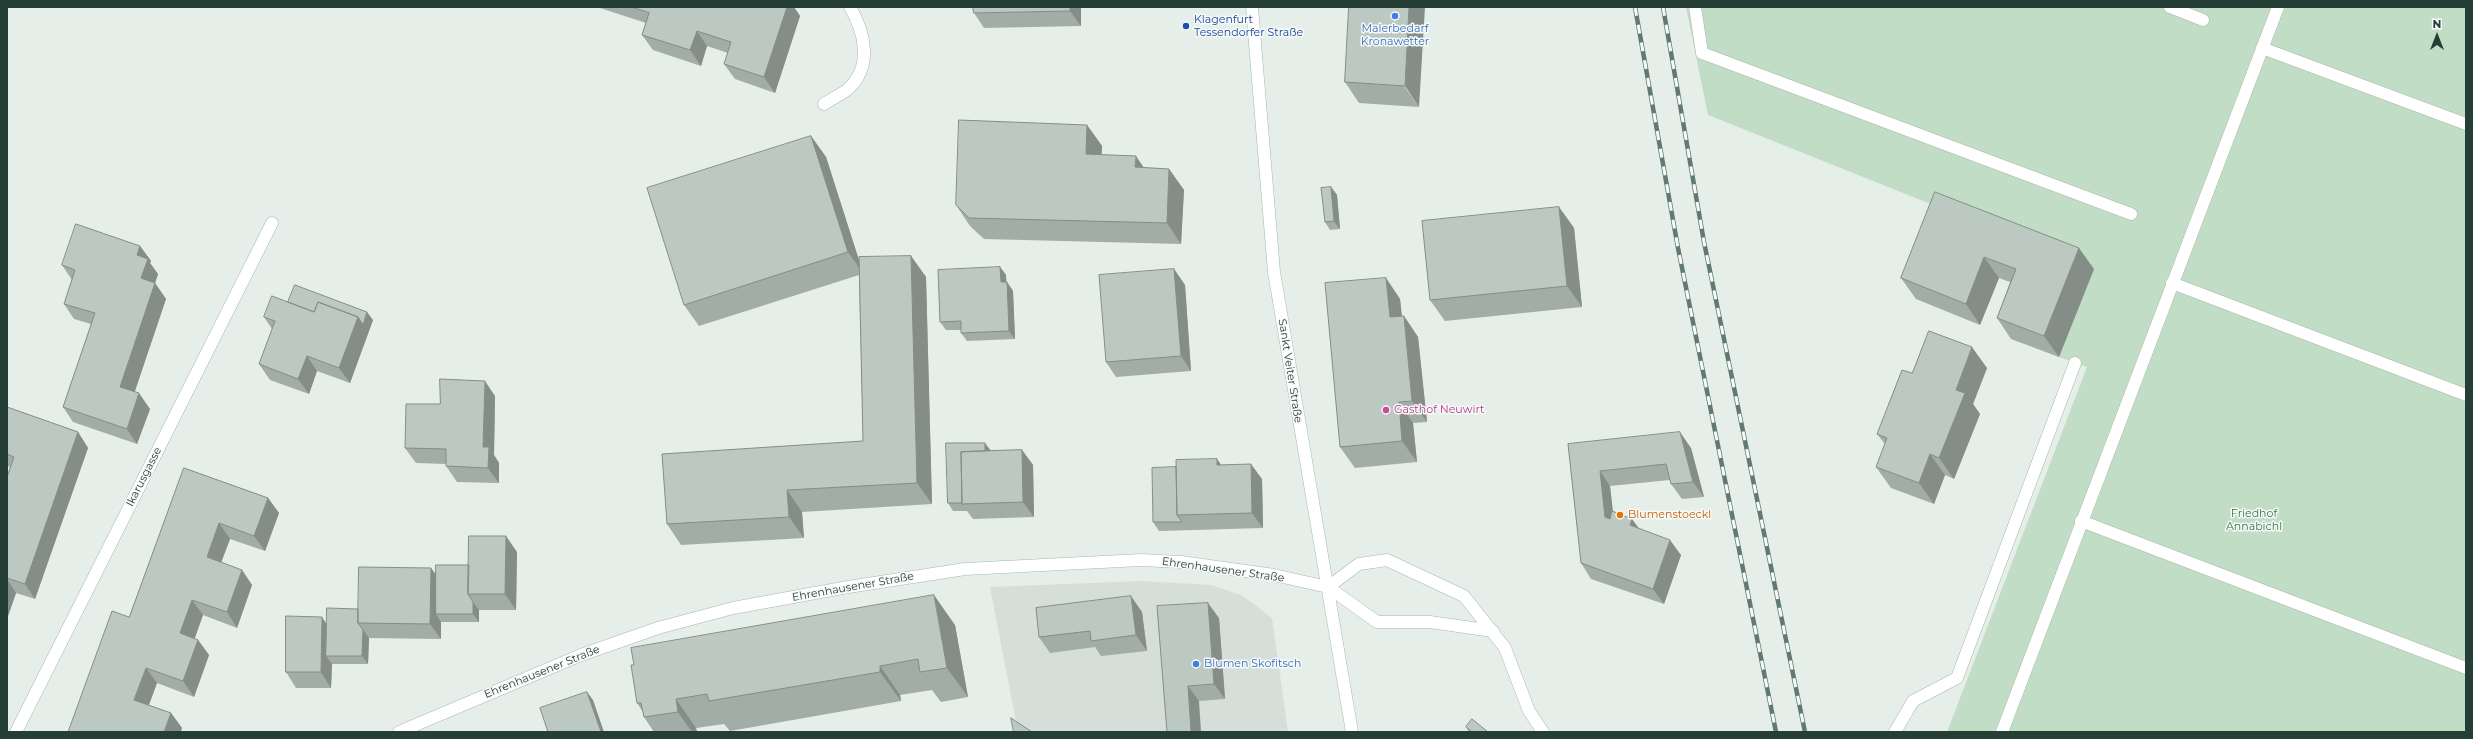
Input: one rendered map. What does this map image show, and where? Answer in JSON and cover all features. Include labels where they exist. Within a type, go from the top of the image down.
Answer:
[{"type":"street","points":[[824,104],[848,89],[860,70],[866,48],[861,25],[850,7]]},
{"type":"street","name":"Sankt Veiter Straße","points":[[1252,7],[1274,272],[1313,510],[1328,587],[1352,732]]},
{"type":"street","points":[[1695,7],[1702,53],[2131,214]]},
{"type":"street","points":[[2170,7],[2203,20]]},
{"type":"street","points":[[2002,732],[2081,521],[2278,7]]},
{"type":"street","points":[[2262,48],[2466,124]]},
{"type":"street","name":"Ikarusgasse","points":[[16,732],[272,223]]},
{"type":"street","points":[[2172,283],[2466,395]]},
{"type":"street","points":[[1895,732],[1913,701],[1957,678],[2075,363]]},
{"type":"street","points":[[2081,521],[2466,668]]},
{"type":"street","name":"Ehrenhausener Straße","points":[[399,732],[581,655],[658,628],[733,608],[848,587],[965,569],[1141,560],[1181,562],[1274,575],[1328,587]]},
{"type":"street","points":[[1493,631],[1430,622],[1377,622],[1328,587],[1359,564],[1388,560],[1464,596],[1493,631],[1505,648],[1529,711],[1543,732]]},
{"type":"shaded area","points":[[1140,581],[1212,585],[1243,596],[1272,618],[1288,732],[1018,732],[990,587]]},
{"type":"green space","name":"Friedhof Annabichl","points":[[1686,7],[2466,7],[2466,732],[1947,732],[2087,367],[2059,357],[2093,269],[1708,115]]},
{"type":"building","points":[[632,7],[787,7],[764,77],[724,64],[731,42],[697,31],[690,50],[642,35],[649,13]]},
{"type":"building","points":[[973,7],[1070,7],[1070,11],[974,13]]},
{"type":"building","points":[[1349,7],[1409,7],[1405,86],[1345,82]]},
{"type":"building","points":[[959,120],[1087,125],[1086,154],[1136,156],[1135,167],[1169,169],[1167,223],[969,218],[956,205]]},
{"type":"building","points":[[811,136],[848,252],[684,305],[647,188]]},
{"type":"building","points":[[1331,187],[1334,221],[1325,222],[1321,188]]},
{"type":"building","points":[[1935,192],[2079,248],[2044,336],[1997,318],[2016,269],[1984,257],[1966,304],[1901,278]]},
{"type":"building","points":[[1559,207],[1567,286],[1430,300],[1422,221]]},
{"type":"building","points":[[76,224],[140,246],[137,255],[148,259],[141,278],[155,283],[120,387],[139,393],[127,429],[63,407],[95,313],[64,304],[75,270],[62,265]]},
{"type":"building","points":[[911,256],[917,483],[787,490],[789,517],[667,524],[662,454],[863,441],[859,257]]},
{"type":"building","points":[[1000,267],[1001,282],[1007,282],[1009,331],[961,333],[961,321],[940,322],[938,270]]},
{"type":"building","points":[[1174,269],[1181,356],[1106,362],[1099,275]]},
{"type":"building","points":[[1386,278],[1390,317],[1404,316],[1412,401],[1399,402],[1402,441],[1340,447],[1325,283]]},
{"type":"building","points":[[295,285],[367,312],[363,325],[358,317],[318,302],[314,312],[288,302]]},
{"type":"building","points":[[272,296],[314,312],[318,302],[358,317],[339,368],[307,356],[298,379],[259,364],[275,321],[264,317]]},
{"type":"building","points":[[1929,331],[1972,347],[1956,390],[1965,393],[1939,458],[1930,454],[1919,483],[1876,467],[1887,438],[1877,434],[1902,370],[1912,373]]},
{"type":"building","points":[[440,379],[485,381],[483,447],[489,447],[488,468],[446,466],[446,449],[405,448],[406,404],[440,404]]},
{"type":"building","points":[[7,407],[78,432],[25,584],[7,578],[7,477],[14,457],[7,454]]},
{"type":"building","points":[[1680,432],[1693,482],[1671,484],[1666,464],[1600,471],[1605,517],[1610,519],[1612,511],[1632,519],[1630,525],[1670,540],[1653,589],[1581,563],[1568,444]]},
{"type":"building","points":[[946,443],[985,443],[985,451],[961,452],[962,503],[948,503]]},
{"type":"building","points":[[1022,450],[1023,502],[962,504],[961,452]]},
{"type":"building","points":[[1217,459],[1217,465],[1251,464],[1252,513],[1177,515],[1176,460]]},
{"type":"building","points":[[1176,467],[1177,515],[1182,522],[1153,522],[1152,468]]},
{"type":"building","points":[[184,468],[268,498],[254,536],[219,523],[207,557],[242,570],[227,612],[192,600],[180,633],[198,640],[183,681],[146,668],[134,700],[171,713],[164,732],[68,732],[112,611],[129,617]]},
{"type":"building","points":[[469,536],[506,536],[505,594],[468,594]]},
{"type":"building","points":[[436,565],[469,565],[468,594],[473,602],[473,614],[436,614]]},
{"type":"building","points":[[359,567],[431,568],[430,624],[358,623]]},
{"type":"building","points":[[934,595],[947,668],[920,672],[918,659],[880,666],[880,672],[709,701],[707,694],[676,699],[678,712],[644,717],[641,703],[637,703],[631,665],[634,665],[631,648]]},
{"type":"building","points":[[1131,596],[1136,635],[1091,641],[1090,631],[1039,637],[1036,608]]},
{"type":"building","points":[[1208,603],[1214,684],[1188,686],[1191,732],[1167,732],[1157,606]]},
{"type":"building","points":[[327,608],[358,609],[358,623],[363,630],[362,656],[326,656]]},
{"type":"building","points":[[286,616],[322,617],[321,672],[286,672]]},
{"type":"building","points":[[587,692],[601,732],[548,732],[540,708]]},
{"type":"building","points":[[1011,718],[1032,732],[1014,732]]},
{"type":"building","points":[[1472,719],[1488,732],[1472,732],[1466,727]]},
{"type":"railway","points":[[1635,7],[1678,248],[1776,732]]},
{"type":"railway","points":[[1663,7],[1704,242],[1805,732]]},
{"type":"place","name":"Malerbedarf Kronawetter","points":[[1395,16]]},
{"type":"place","name":"Klagenfurt Tessendorfer Straße","points":[[1186,26]]},
{"type":"place","name":"Gasthof Neuwirt","points":[[1386,410]]},
{"type":"place","name":"Blumenstoeckl","points":[[1620,515]]},
{"type":"place","name":"Blumen Skofitsch","points":[[1196,664]]}]
